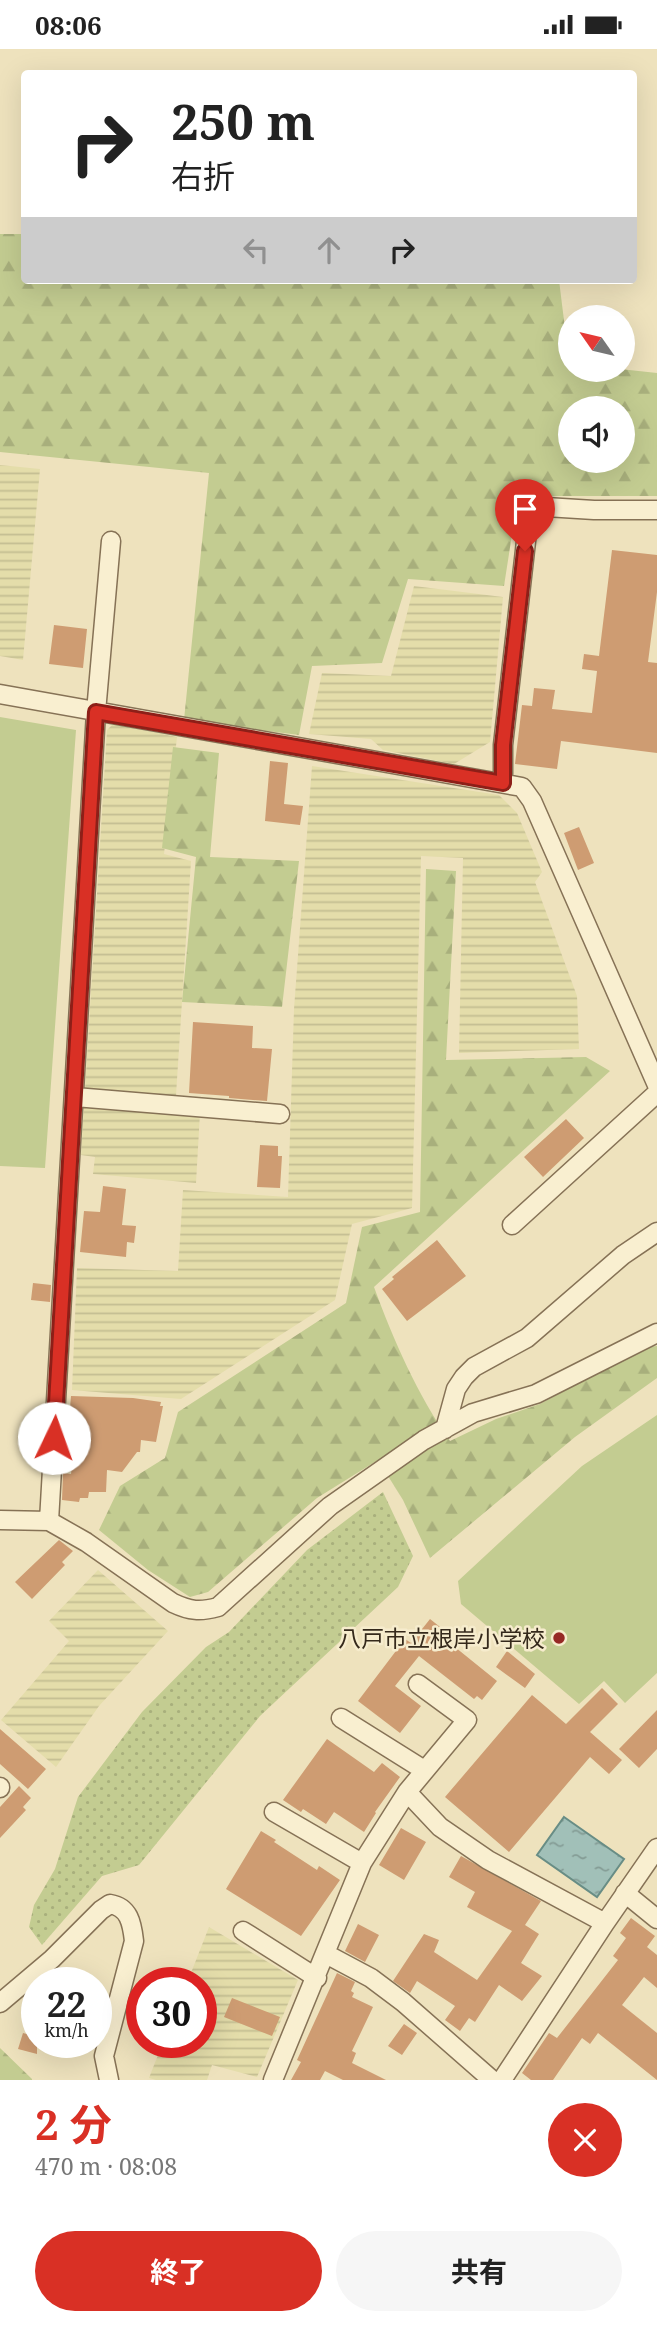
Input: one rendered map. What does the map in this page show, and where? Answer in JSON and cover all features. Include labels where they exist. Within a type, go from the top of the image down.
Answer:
[{"type":"street","points":[[503,783],[503,745],[530,506],[657,510]]},
{"type":"street","points":[[49,1521],[96,712],[111,541]]},
{"type":"street","points":[[0,694],[522,787],[532,801],[657,1085]]},
{"type":"street","points":[[512,1225],[657,1093]]},
{"type":"street","points":[[75,1097],[280,1114]]},
{"type":"street","points":[[445,1429],[456,1389],[474,1367],[527,1338],[623,1255],[657,1232]]},
{"type":"street","points":[[0,1520],[49,1521],[86,1542],[173,1603],[201,1612],[218,1607],[330,1506],[424,1440],[473,1413],[536,1394],[657,1333]]},
{"type":"street","points":[[273,2080],[327,1954],[362,1863],[407,1792],[467,1720],[418,1684]]},
{"type":"street","points":[[341,1718],[424,1770]]},
{"type":"street","points":[[407,1792],[440,1827],[488,1860],[605,1923]]},
{"type":"street","points":[[274,1812],[362,1863]]},
{"type":"street","points":[[502,2080],[657,1848]]},
{"type":"street","points":[[625,1893],[657,1919]]},
{"type":"street","points":[[0,2003],[52,1959],[101,1910],[110,1904],[119,1906],[132,1924],[134,1941],[104,2056],[109,2080]]},
{"type":"street","points":[[243,1931],[317,1978]]},
{"type":"street","points":[[327,1954],[371,1978],[403,2002],[492,2080]]},
{"type":"shaded area","points":[[0,465],[40,469],[23,660],[0,656]]},
{"type":"shaded area","points":[[414,586],[503,597],[490,742],[454,764],[383,750],[371,739],[309,734],[322,673],[391,676]]},
{"type":"shaded area","points":[[113,724],[177,737],[164,854],[191,861],[175,1111],[200,1113],[196,1183],[93,1174],[95,1157],[81,1155],[107,730]]},
{"type":"shaded area","points":[[312,766],[499,795],[517,813],[542,872],[535,882],[577,996],[579,1049],[459,1053],[463,858],[421,856],[412,1208],[352,1224],[335,1300],[181,1399],[72,1390],[77,1268],[178,1271],[183,1190],[288,1197],[294,1009]]},
{"type":"shaded area","points":[[98,1570],[168,1631],[99,1706],[56,1767],[1,1720],[69,1641],[49,1621]]},
{"type":"shaded area","points":[[209,1927],[298,1980],[257,2077],[212,2065],[207,2080],[149,2078],[157,2058],[217,2058],[217,1967],[193,1967]]},
{"type":"green space","points":[[0,234],[21,234],[21,284],[559,284],[562,305],[558,305],[558,382],[635,382],[635,371],[657,373],[657,496],[518,496],[504,586],[408,579],[382,663],[312,666],[299,735],[184,720],[209,473],[0,452]]},
{"type":"green space","points":[[0,717],[76,730],[45,1168],[0,1166]]},
{"type":"green space","points":[[173,747],[219,753],[210,857],[299,861],[282,1007],[182,1002],[196,857],[162,848]]},
{"type":"green space","points":[[426,869],[456,871],[446,1060],[586,1057],[610,1071],[374,1287],[398,1347],[427,1405],[450,1441],[496,1419],[540,1404],[646,1347],[657,1346],[657,1378],[575,1437],[430,1558],[403,1500],[378,1460],[317,1498],[208,1592],[190,1597],[148,1570],[99,1530],[120,1486],[165,1458],[178,1412],[346,1303],[362,1227],[420,1212]]},
{"type":"green space","points":[[657,1415],[657,1673],[625,1703],[604,1681],[579,1704],[461,1604],[458,1581],[582,1466]]},
{"type":"green space","points":[[383,1492],[413,1556],[398,1587],[260,1716],[139,1865],[102,1876],[42,1945],[29,1927],[34,1905],[55,1869],[78,1797],[142,1712],[206,1647],[229,1632],[307,1550]]},
{"type":"green space","points":[[0,2048],[32,2079],[32,2080],[0,2080]]},
{"type":"water","points":[[564,1817],[624,1859],[597,1897],[537,1855]]},
{"type":"building","points":[[612,550],[657,555],[657,592],[648,662],[657,663],[657,753],[561,741],[557,769],[515,764],[522,705],[532,706],[534,688],[555,690],[552,709],[592,713],[597,671],[582,669],[584,654],[599,656]]},
{"type":"building","points":[[54,625],[87,629],[83,668],[49,664]]},
{"type":"building","points":[[270,761],[288,763],[284,804],[303,806],[300,825],[265,821]]},
{"type":"building","points":[[579,827],[594,863],[578,870],[564,833]]},
{"type":"building","points":[[193,1022],[253,1026],[252,1048],[272,1049],[267,1101],[189,1093]]},
{"type":"building","points":[[566,1119],[584,1138],[543,1177],[524,1157]]},
{"type":"building","points":[[260,1145],[278,1146],[278,1156],[282,1156],[280,1188],[257,1187]]},
{"type":"building","points":[[103,1186],[126,1189],[122,1225],[136,1226],[134,1243],[127,1242],[126,1257],[80,1252],[84,1211],[100,1212]]},
{"type":"building","points":[[437,1240],[466,1276],[407,1321],[382,1289],[394,1279],[392,1277]]},
{"type":"building","points":[[33,1283],[51,1285],[50,1302],[31,1300]]},
{"type":"building","points":[[71,1396],[133,1398],[161,1402],[160,1406],[163,1406],[156,1442],[141,1440],[140,1452],[137,1452],[122,1472],[107,1470],[106,1492],[89,1492],[88,1498],[80,1498],[79,1502],[62,1500],[63,1473],[71,1474],[77,1422],[69,1421]]},
{"type":"building","points":[[59,1540],[73,1551],[62,1562],[65,1565],[32,1599],[15,1582]]},
{"type":"building","points":[[430,1619],[449,1634],[445,1639],[497,1681],[482,1700],[477,1696],[474,1699],[419,1656],[395,1686],[421,1706],[400,1733],[358,1701],[405,1639],[411,1643]]},
{"type":"building","points":[[507,1651],[535,1674],[525,1688],[496,1667]]},
{"type":"building","points":[[602,1688],[618,1704],[590,1732],[622,1760],[609,1774],[590,1757],[509,1852],[445,1797],[532,1695],[566,1724]]},
{"type":"building","points":[[657,1710],[657,1749],[639,1768],[619,1749]]},
{"type":"building","points":[[0,1729],[46,1769],[28,1789],[0,1764]]},
{"type":"building","points":[[327,1739],[374,1772],[382,1763],[400,1777],[364,1832],[334,1812],[326,1824],[283,1800]]},
{"type":"building","points":[[19,1786],[31,1798],[23,1807],[26,1810],[0,1838],[0,1807]]},
{"type":"building","points":[[401,1828],[426,1842],[404,1880],[379,1865]]},
{"type":"building","points":[[261,1831],[317,1870],[319,1866],[340,1880],[301,1936],[226,1889]]},
{"type":"building","points":[[461,1856],[541,1901],[525,1925],[539,1934],[521,1963],[542,1976],[522,2001],[499,1985],[475,2022],[469,2018],[460,2031],[445,2020],[455,2006],[417,1981],[410,1993],[393,1981],[424,1934],[439,1940],[434,1952],[477,1980],[512,1931],[467,1907],[475,1892],[449,1877]]},
{"type":"building","points":[[631,1918],[655,1936],[647,1947],[657,1955],[657,1988],[644,1977],[622,2005],[657,2033],[657,2080],[598,2033],[590,2044],[582,2038],[553,2080],[531,2080],[522,2073],[549,2033],[557,2038],[618,1960],[613,1956],[626,1938],[620,1933]]},
{"type":"building","points":[[358,1924],[379,1935],[365,1962],[345,1951]]},
{"type":"building","points":[[337,1973],[355,1982],[351,1991],[354,1993],[352,1997],[373,2007],[352,2051],[356,2053],[352,2063],[386,2080],[343,2080],[325,2071],[320,2080],[291,2080],[301,2062],[297,2060]]},
{"type":"building","points":[[232,1998],[280,2017],[272,2036],[224,2017]]},
{"type":"building","points":[[404,2024],[417,2033],[402,2055],[388,2046]]},
{"type":"place","name":"八戸市立根岸小学校","points":[[559,1638]]},
{"type":"route","points":[[54,1438],[96,712],[503,783],[503,745],[525,551]]}]
